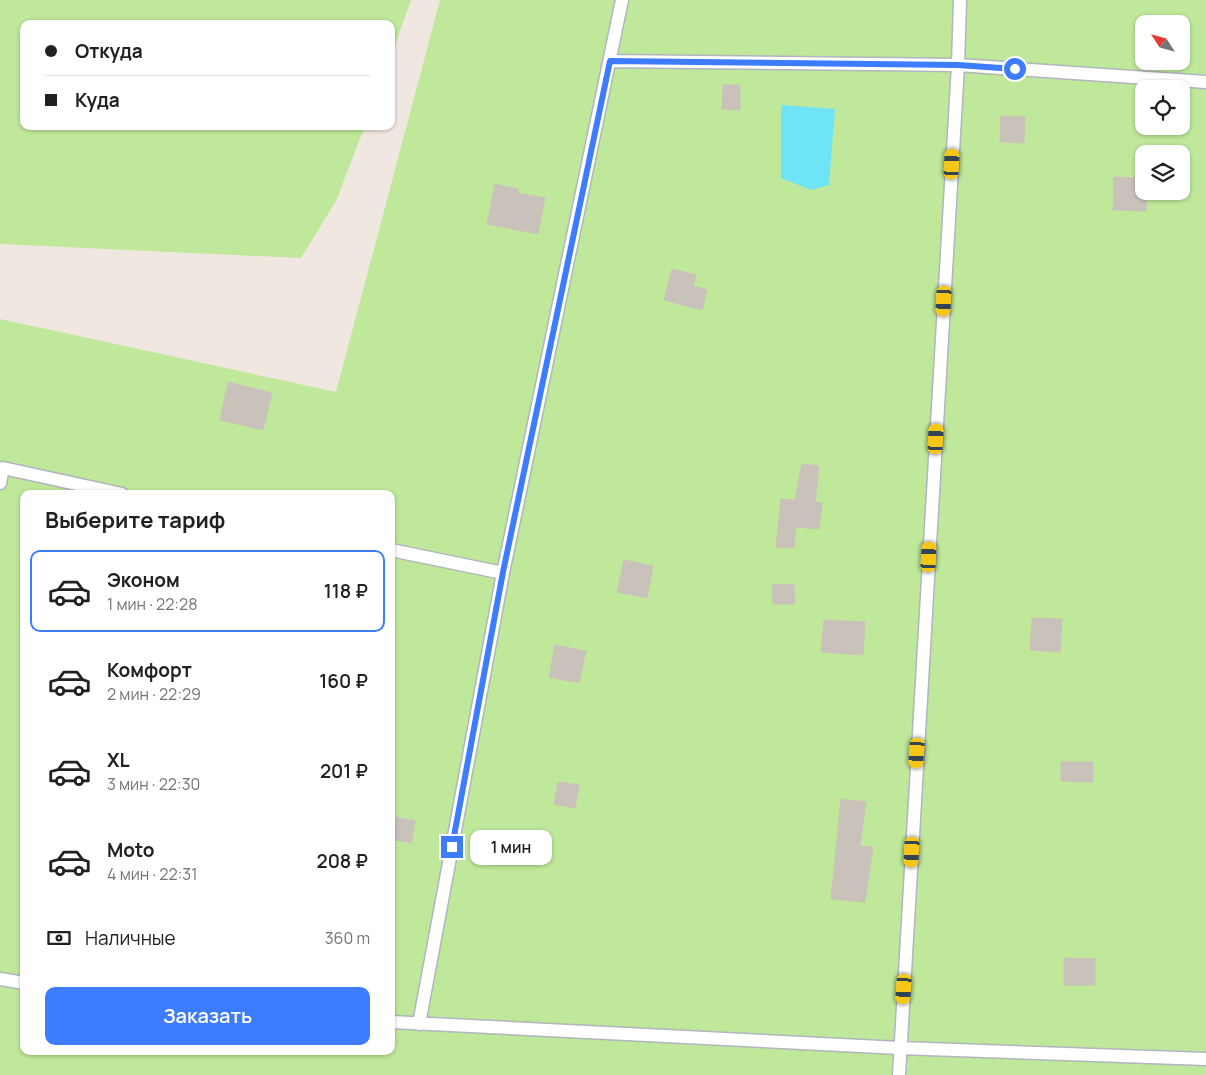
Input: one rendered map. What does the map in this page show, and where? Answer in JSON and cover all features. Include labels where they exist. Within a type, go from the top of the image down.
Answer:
[{"type":"lane","points":[[418,1024],[503,572],[622,0]]},
{"type":"lane","points":[[898,1075],[958,65],[960,0]]},
{"type":"lane","points":[[610,61],[958,65],[1206,82]]},
{"type":"lane","points":[[0,483],[3,468],[104,490]]},
{"type":"lane","points":[[395,551],[503,572]]},
{"type":"lane","points":[[0,979],[20,982]]},
{"type":"lane","points":[[395,1022],[900,1048],[1206,1059]]},
{"type":"green space","points":[[0,0],[411,0],[395,45],[395,20],[20,20],[20,130],[363,130],[336,201],[301,258],[0,244]]},
{"type":"green space","points":[[440,0],[1206,0],[1206,1075],[0,1075],[0,319],[336,392]]},
{"type":"water","points":[[781,105],[835,109],[829,185],[811,190],[781,178]]},
{"type":"building","points":[[723,85],[740,85],[740,110],[722,109]]},
{"type":"building","points":[[1001,116],[1025,117],[1024,143],[1000,142]]},
{"type":"building","points":[[1114,177],[1135,178],[1135,200],[1147,200],[1146,211],[1113,210]]},
{"type":"building","points":[[495,184],[518,189],[517,193],[545,198],[538,234],[487,224]]},
{"type":"building","points":[[672,269],[696,275],[693,286],[707,290],[702,310],[664,300]]},
{"type":"building","points":[[228,382],[272,393],[263,430],[220,420]]},
{"type":"building","points":[[802,464],[819,466],[815,502],[822,503],[819,529],[796,527],[794,548],[776,547],[781,499],[795,500]]},
{"type":"building","points":[[624,560],[653,566],[647,598],[617,592]]},
{"type":"building","points":[[794,584],[795,604],[773,604],[772,585]]},
{"type":"building","points":[[1032,618],[1062,619],[1060,652],[1030,650]]},
{"type":"building","points":[[824,620],[865,622],[863,655],[821,652]]},
{"type":"building","points":[[555,645],[586,651],[579,683],[549,677]]},
{"type":"building","points":[[1061,762],[1093,762],[1093,782],[1061,781]]},
{"type":"building","points":[[558,782],[579,785],[575,808],[554,804]]},
{"type":"building","points":[[841,799],[866,802],[860,846],[873,847],[865,902],[831,899]]},
{"type":"building","points":[[395,817],[415,821],[411,843],[395,840]]},
{"type":"building","points":[[1064,958],[1095,959],[1095,985],[1064,985]]},
{"type":"route","points":[[452,847],[503,572],[610,61],[958,65],[1015,69]]}]
